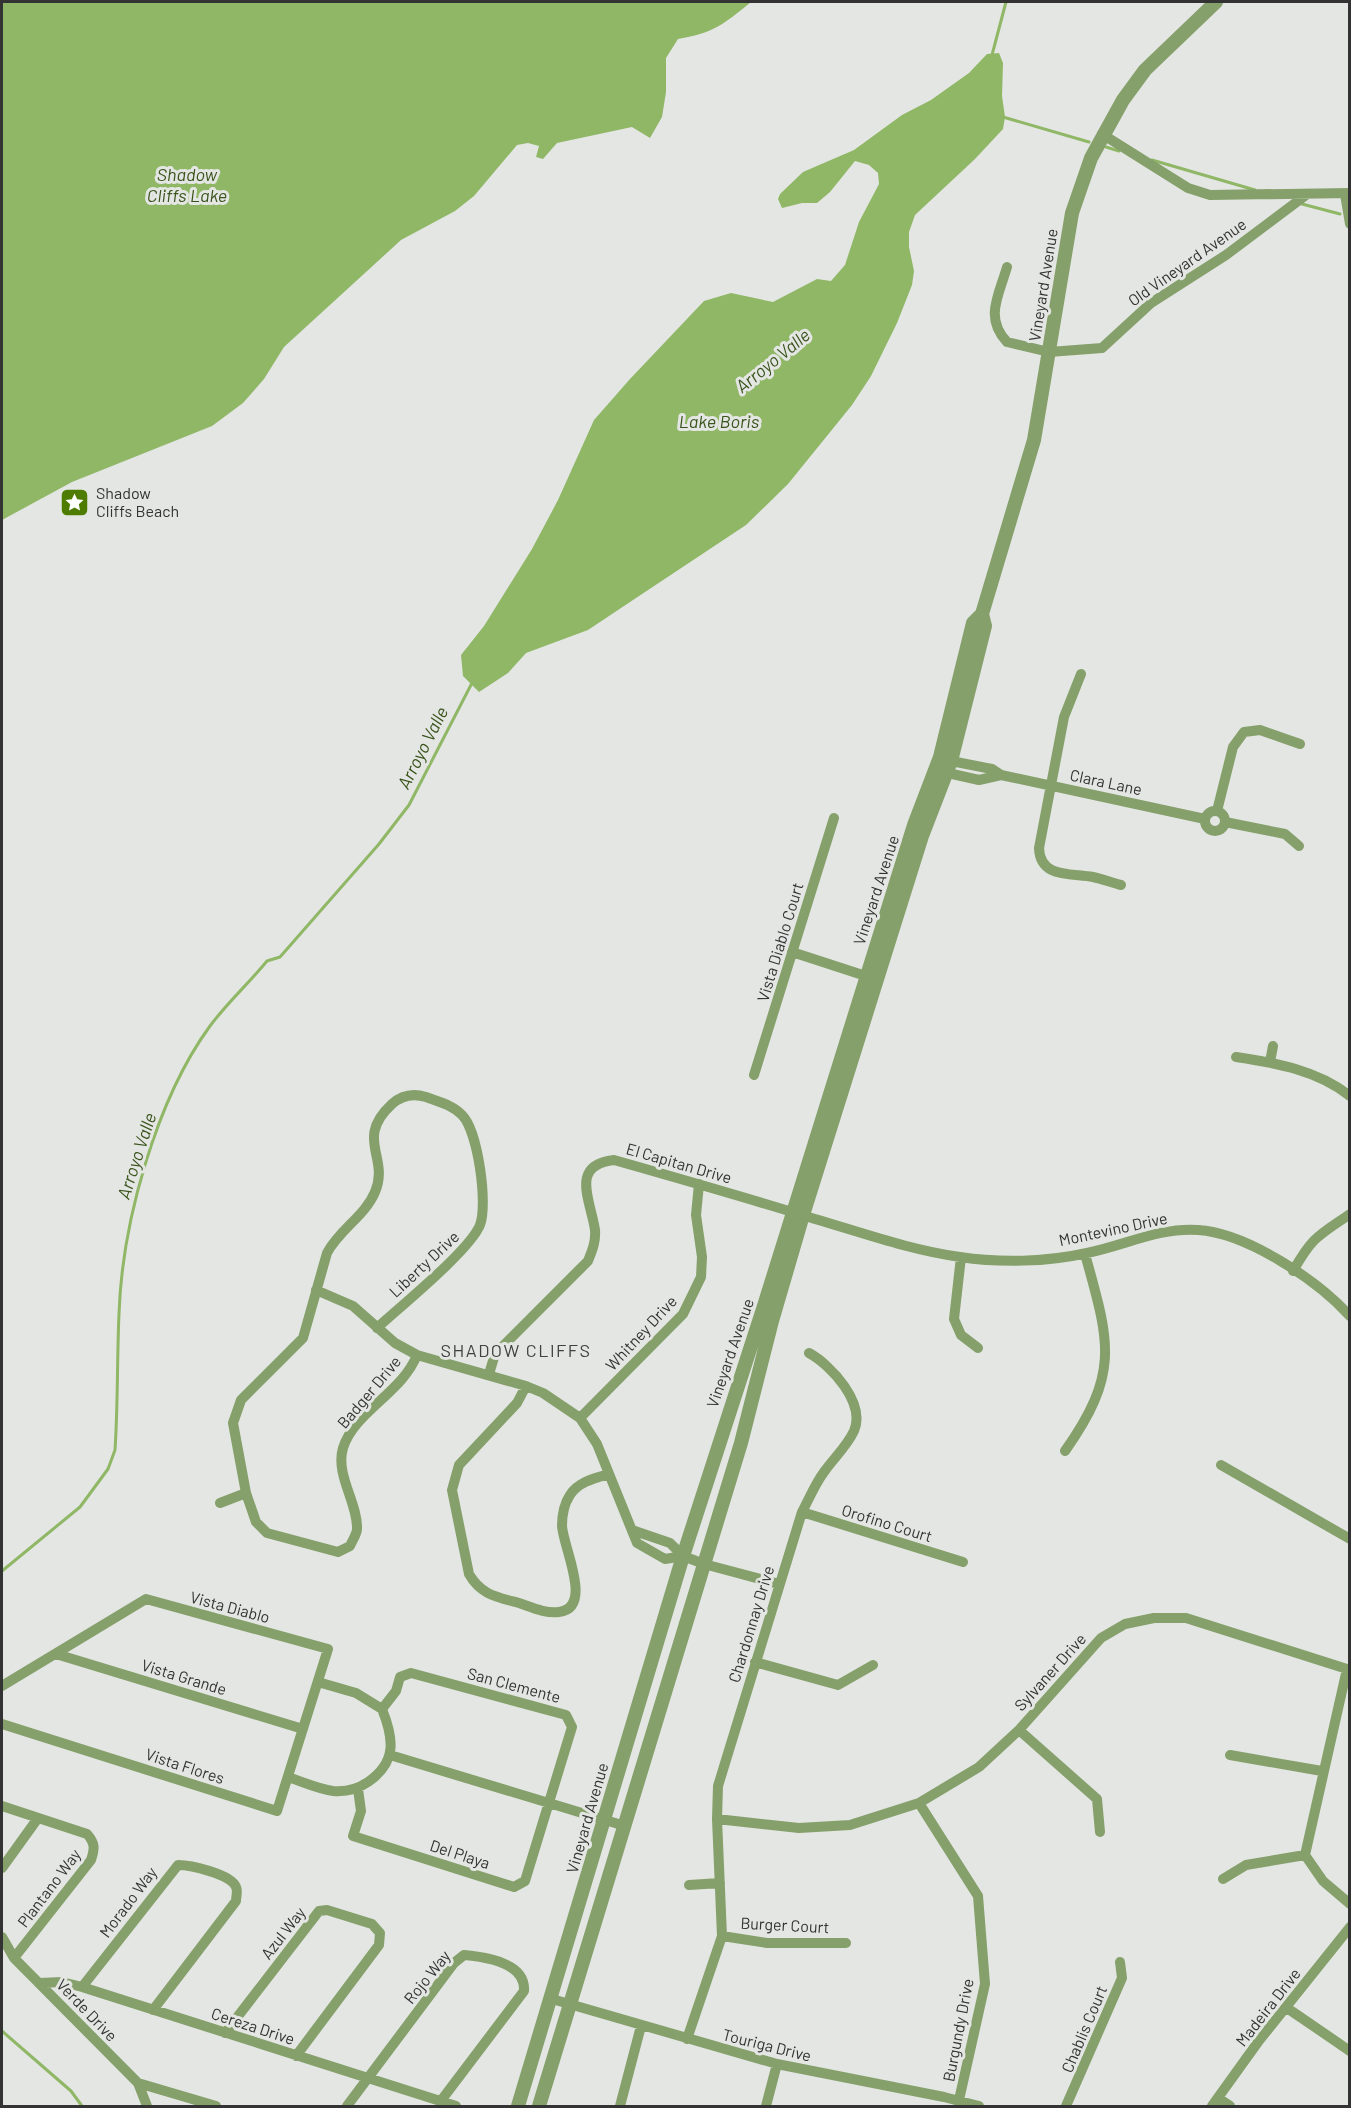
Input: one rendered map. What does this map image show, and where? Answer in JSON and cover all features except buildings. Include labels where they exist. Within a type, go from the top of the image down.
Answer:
[{"type":"street","name":"Vineyard Avenue","points":[[518,2106],[552,1999],[603,1820],[683,1556],[798,1214],[871,978],[914,825],[944,768],[973,623],[982,614],[1034,440],[1072,213],[1090,158],[1123,100],[1145,70],[1216,2]]},
{"type":"street","points":[[1102,134],[1188,188],[1210,195],[1347,193],[1350,224]]},
{"type":"street","name":"Old Vineyard Avenue","points":[[1007,267],[994,311],[994,324],[1008,342],[1049,352],[1102,348],[1151,303],[1226,255],[1306,195]]},
{"type":"street","points":[[1081,674],[1064,717],[1039,848],[1043,864],[1054,872],[1095,878],[1120,885]]},
{"type":"street","points":[[1217,811],[1233,747],[1244,732],[1260,730],[1300,744]]},
{"type":"street","name":"Clara Lane","points":[[944,768],[979,780],[1001,775],[1205,819]]},
{"type":"street","points":[[1217,811],[1223,814],[1225,822],[1221,829],[1214,831],[1207,827],[1205,819],[1210,812],[1217,811]]},
{"type":"street","name":"Vista Diablo Court","points":[[754,1075],[834,818]]},
{"type":"street","points":[[1225,822],[1286,834],[1299,846]]},
{"type":"street","points":[[792,952],[871,978]]},
{"type":"street","points":[[1269,1062],[1273,1046]]},
{"type":"street","points":[[1236,1057],[1269,1062],[1306,1072],[1337,1086],[1350,1096]]},
{"type":"street","name":"Liberty Drive","points":[[316,1290],[321,1268],[333,1241],[361,1212],[375,1193],[380,1174],[372,1137],[375,1126],[392,1104],[404,1096],[417,1095],[454,1107],[465,1117],[481,1175],[484,1210],[479,1226],[471,1241],[377,1328]]},
{"type":"street","name":"El Capitan Drive","points":[[489,1374],[495,1354],[588,1262],[595,1245],[585,1180],[591,1167],[601,1161],[614,1160],[798,1214]]},
{"type":"street","name":"Whitney Drive","points":[[580,1418],[683,1314],[694,1295],[701,1267],[696,1215],[699,1184]]},
{"type":"street","name":"Vineyard Avenue","points":[[539,2106],[741,1443],[798,1214]]},
{"type":"street","name":"Montevino Drive","points":[[798,1214],[901,1245],[961,1257],[1016,1260],[1085,1254],[1158,1234],[1196,1230],[1219,1233],[1252,1246],[1293,1271],[1337,1302],[1350,1316]]},
{"type":"street","points":[[1293,1271],[1307,1246],[1320,1232],[1350,1214]]},
{"type":"street","points":[[1065,1451],[1082,1428],[1105,1375],[1107,1344],[1085,1254]]},
{"type":"street","points":[[961,1257],[954,1319],[961,1335],[978,1348]]},
{"type":"street","points":[[316,1290],[353,1306],[395,1343],[417,1355],[526,1386],[543,1393],[580,1418],[597,1444],[637,1543],[665,1559],[683,1556]]},
{"type":"street","name":"Badger Drive","points":[[316,1290],[303,1338],[241,1400],[233,1423],[246,1493],[256,1522],[267,1533],[338,1552],[350,1546],[357,1530],[342,1466],[343,1449],[351,1432],[397,1387],[417,1355]]},
{"type":"street","name":"Chardonnay Drive","points":[[722,1936],[717,1819],[718,1786],[802,1512],[822,1474],[855,1429],[854,1405],[844,1385],[827,1363],[809,1353]]},
{"type":"street","points":[[526,1386],[517,1403],[459,1465],[454,1478],[452,1490],[469,1574],[474,1583],[484,1593],[549,1612],[561,1612],[571,1606],[577,1593],[562,1528],[563,1509],[570,1493],[586,1481],[609,1474]]},
{"type":"street","points":[[1221,1465],[1350,1539]]},
{"type":"street","points":[[220,1503],[246,1493]]},
{"type":"street","name":"Orofino Court","points":[[802,1512],[963,1562]]},
{"type":"street","points":[[632,1530],[670,1543],[683,1556],[704,1564],[779,1584]]},
{"type":"street","name":"Vista Diablo","points":[[56,1654],[146,1599],[328,1649],[303,1729]]},
{"type":"street","name":"Sylvaner Drive","points":[[717,1819],[799,1828],[850,1825],[920,1803],[979,1767],[1019,1730],[1101,1638],[1125,1624],[1154,1618],[1186,1618],[1347,1669],[1322,1771],[1305,1855]]},
{"type":"street","points":[[2,1686],[56,1654]]},
{"type":"street","name":"Vista Grande","points":[[56,1654],[303,1729]]},
{"type":"street","points":[[755,1662],[838,1685],[873,1665]]},
{"type":"street","name":"San Clemente","points":[[382,1709],[396,1691],[400,1677],[411,1673],[566,1715],[572,1727],[548,1804]]},
{"type":"street","points":[[288,1778],[333,1791],[358,1789],[385,1767],[390,1755],[391,1735],[382,1709],[356,1693],[318,1682]]},
{"type":"street","name":"Vista Flores","points":[[2,1725],[277,1812],[303,1729]]},
{"type":"street","points":[[1019,1730],[1097,1798],[1100,1832]]},
{"type":"street","points":[[390,1755],[625,1826]]},
{"type":"street","points":[[1230,1755],[1322,1771]]},
{"type":"street","name":"Del Playa","points":[[358,1789],[361,1811],[353,1836],[514,1887],[525,1881],[548,1804]]},
{"type":"street","name":"Burgundy Drive","points":[[920,1803],[978,1896],[985,1984],[959,2100]]},
{"type":"street","points":[[2,1806],[38,1818],[2,1868]]},
{"type":"street","name":"Plantano Way","points":[[14,1958],[91,1860],[95,1850],[93,1840],[87,1834],[38,1818]]},
{"type":"street","points":[[1223,1879],[1246,1865],[1305,1855],[1323,1881],[1350,1904]]},
{"type":"street","name":"Morado Way","points":[[81,1988],[178,1865],[187,1865],[231,1879],[237,1888],[236,1901],[153,2010]]},
{"type":"street","points":[[689,1885],[720,1882]]},
{"type":"street","name":"Azul Way","points":[[225,2033],[319,1911],[327,1910],[372,1924],[380,1933],[379,1945],[296,2056]]},
{"type":"street","name":"Madeira Drive","points":[[1215,2102],[1350,1927]]},
{"type":"street","points":[[687,2039],[722,1936]]},
{"type":"street","name":"Burger Court","points":[[722,1936],[767,1942],[846,1943]]},
{"type":"street","name":"Verde Drive","points":[[2,1937],[14,1958],[138,2083],[147,2106]]},
{"type":"street","name":"Rojo Way","points":[[347,2106],[454,1963],[464,1955],[518,1970],[525,1979],[524,1991],[440,2102]]},
{"type":"street","name":"Chablis Court","points":[[1066,2106],[1122,1978],[1120,1962]]},
{"type":"street","name":"Cereza Drive","points":[[40,1983],[62,1982],[456,2106]]},
{"type":"street","name":"Touriga Drive","points":[[552,1999],[777,2064],[959,2100],[979,2106]]},
{"type":"street","points":[[1287,2008],[1350,2051]]},
{"type":"street","points":[[620,2106],[641,2026]]},
{"type":"street","points":[[766,2106],[777,2064]]},
{"type":"street","points":[[138,2083],[216,2106]]},
{"type":"street","points":[[1215,2102],[1230,2106]]},
{"type":"water","name":"Shadow Cliffs Lake","points":[[2,2],[751,2],[718,26],[701,34],[678,39],[666,58],[666,92],[662,117],[650,138],[632,127],[557,143],[543,159],[536,157],[539,146],[528,143],[517,145],[474,196],[455,211],[401,240],[284,347],[264,379],[243,403],[212,426],[72,482],[2,520]]},
{"type":"water","name":"Lake Boris","points":[[999,53],[1003,63],[1002,96],[1005,117],[1003,129],[975,159],[915,215],[909,232],[909,247],[914,271],[912,285],[897,323],[871,376],[852,405],[788,484],[746,525],[588,630],[526,653],[508,673],[479,692],[463,676],[461,655],[484,626],[532,549],[558,500],[594,420],[704,301],[731,293],[773,302],[817,279],[831,281],[845,265],[859,222],[879,184],[878,173],[869,165],[855,161],[830,192],[817,203],[802,203],[782,208],[778,199],[780,194],[803,172],[854,150],[902,115],[931,100],[969,73],[987,54]]},
{"type":"waterway","name":"Arroyo Valle","points":[[992,55],[1006,2]]},
{"type":"waterway","points":[[1003,117],[1089,142]]},
{"type":"waterway","points":[[1106,147],[1119,151]]},
{"type":"waterway","points":[[1152,160],[1255,190]]},
{"type":"waterway","points":[[1302,204],[1340,214]]},
{"type":"waterway","name":"Arroyo Valle","points":[[2,1571],[80,1507],[108,1469],[115,1450],[119,1314],[127,1241],[145,1164],[173,1089],[210,1026],[224,1009],[267,961],[280,957],[379,844],[409,805],[473,681]]},
{"type":"waterway","name":"Arroyo Valle","points":[[2,2031],[71,2091],[82,2106]]},
{"type":"place","name":"Shadow Cliffs Beach","points":[[75,502]]},
{"type":"district","name":"SHADOW CLIFFS","points":[[516,1351]]}]
